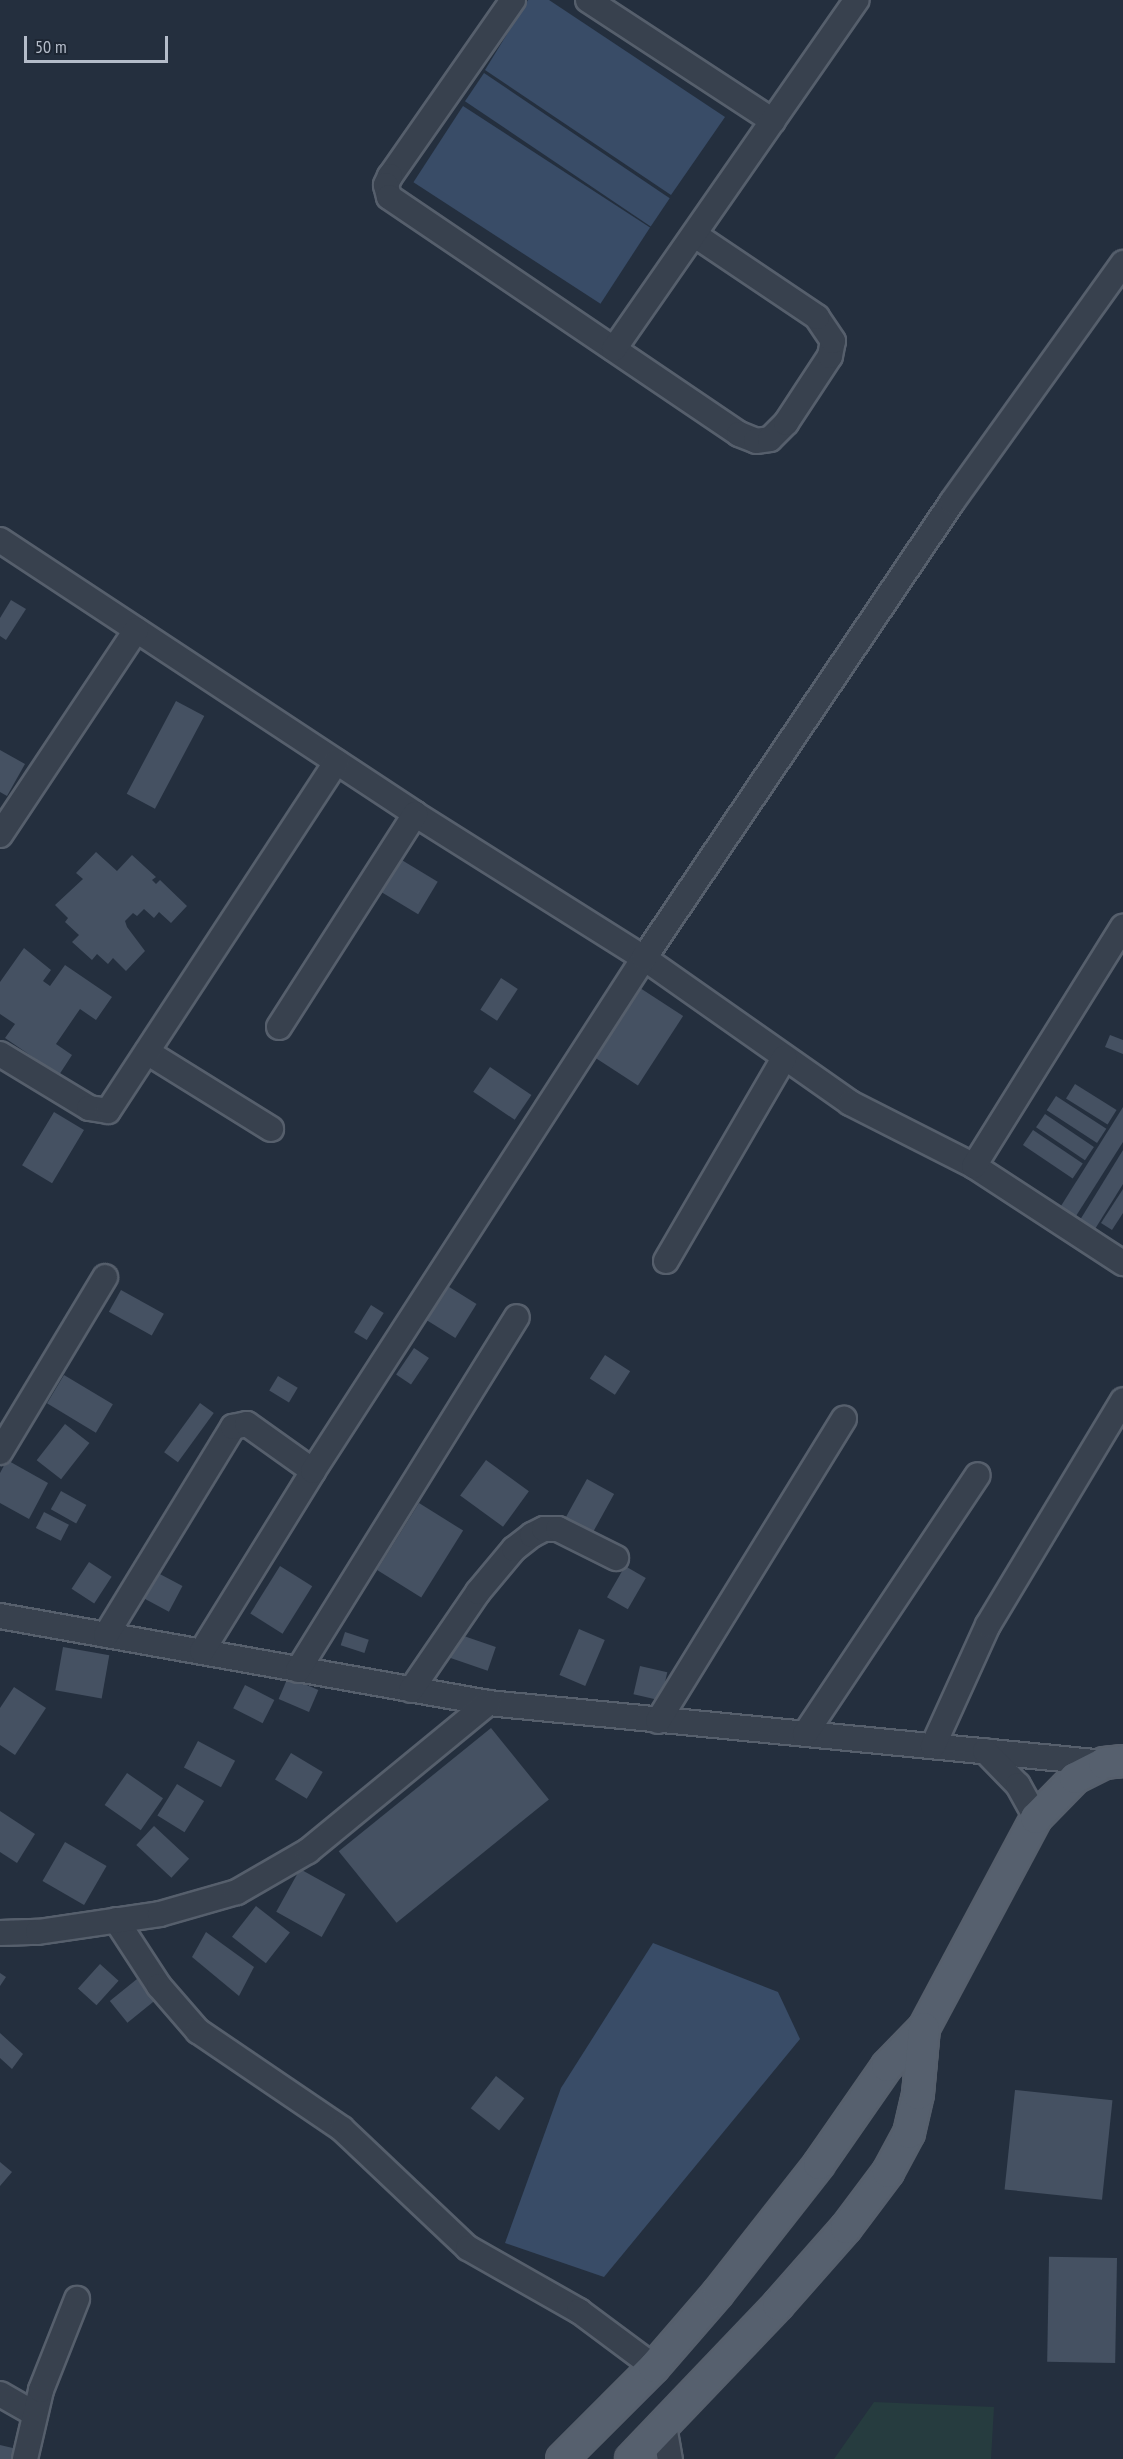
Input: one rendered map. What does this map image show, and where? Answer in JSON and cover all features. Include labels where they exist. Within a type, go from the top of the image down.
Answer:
[{"type":"main road","points":[[562,2459],[654,2367],[819,2164],[887,2066],[924,2028],[1036,1818],[1075,1778],[1113,1762]]},
{"type":"main road","points":[[631,2459],[793,2288],[888,2172],[909,2133],[918,2094],[924,2028]]},
{"type":"street","points":[[513,0],[390,176],[386,185],[389,197],[738,434],[756,441],[770,439],[786,423],[830,357],[833,341],[817,317],[695,235]]},
{"type":"street","points":[[588,0],[774,121]]},
{"type":"street","points":[[614,349],[857,0]]},
{"type":"street","points":[[202,1651],[313,1471],[644,958],[952,502],[1123,263]]},
{"type":"street","points":[[0,540],[415,814],[644,958],[850,1103],[974,1166],[1123,1263]]},
{"type":"street","points":[[0,835],[136,630]]},
{"type":"street","points":[[0,1054],[100,1112],[114,1105],[336,762]]},
{"type":"street","points":[[279,1027],[415,814]]},
{"type":"street","points":[[974,1166],[1123,927]]},
{"type":"street","points":[[147,1052],[271,1129]]},
{"type":"street","points":[[666,1261],[784,1058]]},
{"type":"street","points":[[0,1452],[105,1277]]},
{"type":"street","points":[[298,1670],[517,1317]]},
{"type":"street","points":[[933,1746],[988,1625],[1123,1400]]},
{"type":"street","points":[[658,1721],[844,1419]]},
{"type":"street","points":[[106,1635],[233,1427],[247,1424],[313,1471]]},
{"type":"street","points":[[805,1734],[978,1475]]},
{"type":"street","points":[[411,1690],[478,1592],[514,1550],[532,1535],[544,1528],[558,1529],[616,1558]]},
{"type":"street","points":[[0,1616],[488,1703],[658,1721],[1113,1762]]},
{"type":"street","points":[[0,1933],[38,1932],[201,1904],[270,1876],[308,1851],[397,1782],[488,1703]]},
{"type":"street","points":[[985,1751],[1018,1785],[1036,1818]]},
{"type":"street","points":[[116,1920],[159,1986],[198,2031],[342,2129],[468,2248],[579,2312],[654,2367]]},
{"type":"street","points":[[25,2459],[48,2368],[77,2299]]},
{"type":"street","points":[[0,2394],[35,2414]]},
{"type":"street","points":[[664,2426],[670,2459]]},
{"type":"green space","points":[[874,2402],[994,2407],[991,2459],[834,2459]]},
{"type":"water","points":[[528,0],[549,0],[725,117],[671,195],[485,70]]},
{"type":"water","points":[[484,73],[670,198],[651,226],[465,101]]},
{"type":"water","points":[[463,106],[650,227],[600,304],[413,182]]},
{"type":"water","points":[[653,1943],[778,1992],[800,2039],[604,2277],[505,2243],[561,2088]]},
{"type":"building","points":[[11,600],[26,609],[6,640],[0,636],[0,618]]},
{"type":"building","points":[[176,701],[204,716],[155,809],[127,794]]},
{"type":"building","points":[[0,750],[25,764],[7,796],[0,792]]},
{"type":"building","points":[[96,852],[117,871],[132,855],[156,877],[152,880],[156,884],[160,880],[187,906],[171,923],[159,912],[154,918],[144,909],[137,916],[133,913],[125,921],[145,951],[126,971],[113,958],[108,964],[97,954],[92,960],[72,942],[79,935],[65,922],[68,918],[55,905],[83,879],[76,873]]},
{"type":"building","points":[[400,859],[438,882],[418,914],[380,892]]},
{"type":"building","points":[[24,948],[51,970],[43,981],[50,986],[65,965],[112,997],[96,1020],[80,1009],[56,1044],[72,1055],[59,1075],[5,1038],[15,1024],[0,1014],[0,982]]},
{"type":"building","points":[[501,978],[518,989],[497,1021],[480,1010]]},
{"type":"building","points":[[637,986],[683,1016],[638,1086],[592,1056]]},
{"type":"building","points":[[1110,1035],[1123,1040],[1123,1054],[1105,1047]]},
{"type":"building","points":[[490,1067],[531,1095],[515,1120],[473,1092]]},
{"type":"building","points":[[1075,1084],[1117,1110],[1108,1124],[1066,1098]]},
{"type":"building","points":[[1056,1096],[1106,1129],[1097,1143],[1047,1110]]},
{"type":"building","points":[[1123,1107],[1123,1142],[1076,1216],[1061,1206]]},
{"type":"building","points":[[54,1112],[84,1130],[52,1183],[22,1165]]},
{"type":"building","points":[[1045,1114],[1094,1147],[1085,1160],[1036,1127]]},
{"type":"building","points":[[1033,1130],[1083,1164],[1073,1178],[1023,1145]]},
{"type":"building","points":[[1123,1150],[1123,1184],[1095,1229],[1080,1220]]},
{"type":"building","points":[[1123,1189],[1123,1213],[1112,1230],[1101,1223]]},
{"type":"building","points":[[446,1285],[477,1304],[455,1338],[425,1319]]},
{"type":"building","points":[[121,1290],[164,1314],[152,1336],[109,1312]]},
{"type":"building","points":[[371,1305],[384,1313],[367,1340],[354,1332]]},
{"type":"building","points":[[414,1348],[429,1358],[411,1385],[396,1375]]},
{"type":"building","points":[[605,1355],[630,1371],[615,1395],[590,1378]]},
{"type":"building","points":[[64,1375],[113,1404],[96,1433],[47,1403]]},
{"type":"building","points":[[278,1376],[298,1388],[289,1402],[269,1391]]},
{"type":"building","points":[[200,1403],[214,1413],[178,1462],[164,1452]]},
{"type":"building","points":[[65,1424],[89,1443],[61,1479],[37,1460]]},
{"type":"building","points":[[7,1460],[48,1483],[29,1519],[0,1503],[0,1473]]},
{"type":"building","points":[[486,1460],[529,1491],[503,1527],[460,1496]]},
{"type":"building","points":[[587,1479],[614,1494],[593,1533],[566,1517]]},
{"type":"building","points":[[61,1491],[86,1505],[76,1523],[51,1509]]},
{"type":"building","points":[[419,1503],[463,1531],[421,1598],[377,1570]]},
{"type":"building","points":[[44,1512],[69,1525],[61,1541],[36,1528]]},
{"type":"building","points":[[89,1562],[112,1577],[94,1604],[72,1589]]},
{"type":"building","points":[[280,1566],[312,1586],[283,1634],[250,1613]]},
{"type":"building","points":[[625,1566],[646,1578],[628,1609],[607,1597]]},
{"type":"building","points":[[156,1572],[182,1586],[169,1612],[142,1598]]},
{"type":"building","points":[[579,1629],[605,1640],[585,1686],[559,1675]]},
{"type":"building","points":[[345,1632],[369,1640],[364,1653],[341,1645]]},
{"type":"building","points":[[458,1634],[496,1647],[488,1671],[450,1658]]},
{"type":"building","points":[[63,1647],[109,1655],[102,1698],[55,1690]]},
{"type":"building","points":[[640,1666],[667,1672],[661,1701],[633,1694]]},
{"type":"building","points":[[288,1677],[318,1690],[309,1712],[279,1699]]},
{"type":"building","points":[[245,1685],[274,1700],[263,1723],[233,1708]]},
{"type":"building","points":[[14,1687],[46,1708],[15,1755],[0,1745],[0,1708]]},
{"type":"building","points":[[491,1728],[549,1799],[397,1923],[339,1851]]},
{"type":"building","points":[[198,1741],[235,1761],[221,1787],[184,1767]]},
{"type":"building","points":[[291,1753],[323,1772],[307,1799],[275,1780]]},
{"type":"building","points":[[127,1773],[163,1798],[141,1830],[105,1805]]},
{"type":"building","points":[[177,1784],[204,1801],[185,1832],[157,1815]]},
{"type":"building","points":[[0,1811],[35,1834],[17,1863],[0,1852]]},
{"type":"building","points":[[154,1826],[189,1859],[171,1878],[136,1845]]},
{"type":"building","points":[[65,1842],[107,1866],[84,1905],[42,1881]]},
{"type":"building","points":[[300,1869],[345,1894],[322,1937],[276,1912]]},
{"type":"building","points":[[256,1906],[290,1932],[266,1963],[232,1937]]},
{"type":"building","points":[[206,1932],[254,1967],[239,1996],[192,1957]]},
{"type":"building","points":[[100,1964],[119,1981],[96,2005],[78,1989]]},
{"type":"building","points":[[0,1973],[6,1977],[0,1986]]},
{"type":"building","points":[[137,1979],[155,2001],[127,2023],[110,2001]]},
{"type":"building","points":[[0,2033],[23,2054],[12,2069],[0,2058]]},
{"type":"building","points":[[496,2076],[524,2098],[499,2130],[471,2108]]},
{"type":"building","points":[[1015,2090],[1112,2100],[1102,2200],[1005,2189]]},
{"type":"building","points":[[0,2162],[12,2172],[0,2186]]},
{"type":"building","points":[[1049,2257],[1117,2258],[1115,2363],[1047,2362]]},
{"type":"building","points":[[0,2445],[17,2449],[15,2459],[0,2459]]}]
